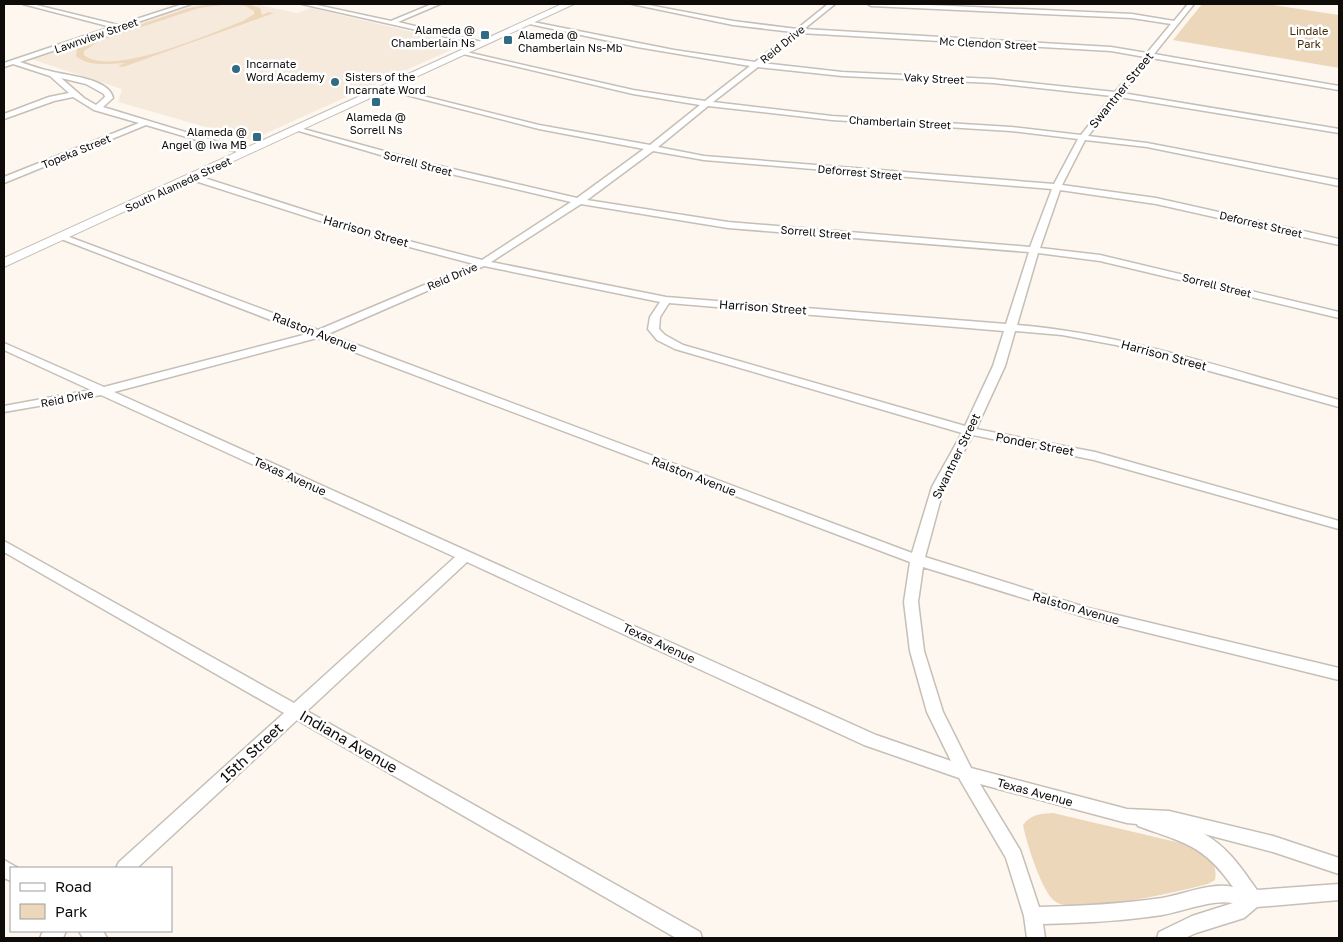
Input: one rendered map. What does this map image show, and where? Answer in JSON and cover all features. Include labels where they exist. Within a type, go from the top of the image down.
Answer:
[{"type":"main road","name":"South Alameda Street","points":[[4,262],[569,4]]},
{"type":"street","points":[[26,4],[118,27]]},
{"type":"street","name":"Lawnview Street","points":[[4,66],[188,4]]},
{"type":"street","points":[[310,4],[483,43]]},
{"type":"street","points":[[391,23],[437,4]]},
{"type":"street","name":"Mc Clendon Street","points":[[635,4],[733,23],[799,31],[1112,49],[1339,88]]},
{"type":"street","name":"Reid Drive","points":[[4,409],[103,391],[243,356],[318,334],[482,263],[579,201],[650,149],[832,4]]},
{"type":"street","points":[[871,4],[1132,16],[1174,23]]},
{"type":"street","name":"Swantner Street","points":[[1036,938],[1033,916],[1014,856],[965,773],[935,712],[917,652],[911,602],[917,560],[938,487],[969,430],[999,366],[1034,250],[1057,187],[1084,137],[1191,4]]},
{"type":"street","name":"Vaky Street","points":[[528,23],[695,56],[757,65],[821,72],[991,81],[1116,95],[1208,107],[1339,132]]},
{"type":"street","name":"Chamberlain Street","points":[[462,53],[632,92],[707,104],[832,118],[1011,128],[1084,137],[1146,145],[1339,183]]},
{"type":"street","points":[[4,60],[53,75],[74,78],[104,89],[108,93],[109,98],[97,108]]},
{"type":"street","points":[[53,75],[81,100],[97,108],[246,152]]},
{"type":"street","name":"Deforrest Street","points":[[383,88],[539,127],[704,158],[1057,187],[1156,201],[1339,242]]},
{"type":"street","points":[[4,117],[52,99],[74,94]]},
{"type":"street","name":"Topeka Street","points":[[4,180],[147,122]]},
{"type":"street","name":"Sorrell Street","points":[[296,129],[428,166],[579,201],[728,225],[1034,250],[1100,258],[1339,314]]},
{"type":"street","name":"Harrison Street","points":[[192,177],[367,233],[482,263],[666,300],[1012,326],[1062,332],[1117,342],[1339,404]]},
{"type":"street","name":"Ralston Avenue","points":[[61,237],[917,560],[1088,613],[1339,674]]},
{"type":"street","name":"Ponder Street","points":[[666,300],[654,316],[652,326],[658,337],[679,347],[969,430],[1095,456],[1339,526]]},
{"type":"street","name":"Texas Avenue","points":[[4,346],[870,740],[965,773],[1127,816],[1169,818],[1273,844],[1339,866]]},
{"type":"street","name":"Indiana Avenue","points":[[4,546],[694,938]]},
{"type":"street","name":"15th Street","points":[[126,867],[466,555]]},
{"type":"street","points":[[1127,816],[1204,842],[1215,852],[1253,900]]},
{"type":"street","points":[[1033,916],[1104,914],[1163,906],[1223,893],[1253,900],[1339,892]]},
{"type":"street","points":[[1166,938],[1192,925],[1237,912],[1253,900]]},
{"type":"shaded area","name":"Incarnate Word Academy","points":[[196,4],[256,4],[297,13],[311,8],[464,44],[251,140],[118,102],[122,89],[31,59]]},
{"type":"green space","points":[[211,4],[231,4],[248,4],[260,8],[262,15],[269,12],[274,13],[123,67],[118,66],[125,63],[86,62],[76,56],[77,49],[89,42],[189,8]],"holes":[[[231,4],[245,6],[254,11],[254,14],[243,21],[162,51],[138,58],[116,61],[97,61],[84,55],[84,51],[99,41],[199,8]]]},
{"type":"green space","name":"Lindale Park","points":[[1202,4],[1266,4],[1339,15],[1339,68],[1173,40]]},
{"type":"green space","points":[[1053,813],[1185,844],[1208,856],[1216,872],[1215,880],[1208,884],[1163,895],[1133,900],[1087,905],[1059,904],[1045,889],[1027,843],[1023,825],[1026,821],[1040,814]]},
{"type":"place","name":"Alameda @ Chamberlain Ns","points":[[485,35]]},
{"type":"place","name":"Alameda @ Chamberlain Ns-Mb","points":[[508,40]]},
{"type":"place","name":"Incarnate Word Academy","points":[[236,69]]},
{"type":"place","name":"Sisters of the Incarnate Word","points":[[335,82]]},
{"type":"place","name":"Alameda @ Sorrell Ns","points":[[376,102]]},
{"type":"place","name":"Alameda @ Angel @ Iwa MB","points":[[257,137]]}]
